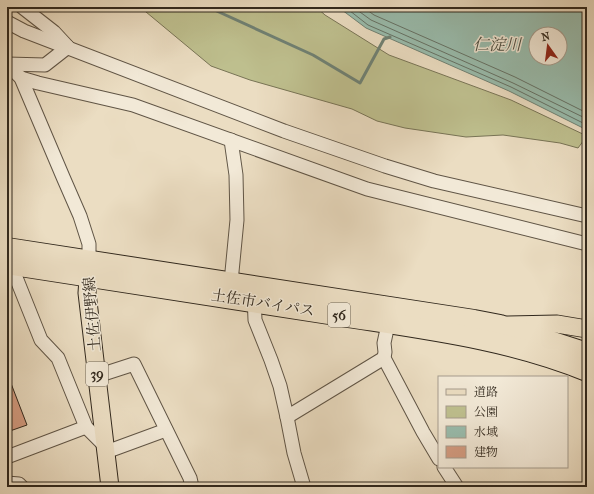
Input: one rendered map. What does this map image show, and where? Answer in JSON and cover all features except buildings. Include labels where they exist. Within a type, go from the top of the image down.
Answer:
[{"type":"highway","name":"土佐市バイパス","points":[[8,259],[88,269],[390,315],[500,325],[578,350]]},
{"type":"highway","name":"土佐市バイパス","points":[[88,269],[231,282],[254,294]]},
{"type":"highway","name":"土佐市バイパス","points":[[390,315],[519,349],[587,371]]},
{"type":"main road","name":"土佐伊野線","points":[[88,269],[87,293],[110,487]]},
{"type":"main road","points":[[500,325],[557,324],[581,328]]},
{"type":"main road","points":[[578,350],[565,338],[568,331],[581,328]]},
{"type":"street","points":[[22,7],[54,32],[68,47]]},
{"type":"street","points":[[7,22],[24,31],[284,131],[385,166],[434,181],[587,216]]},
{"type":"street","points":[[7,64],[45,65],[68,47]]},
{"type":"street","points":[[7,64],[21,78],[80,216],[89,244],[88,269]]},
{"type":"street","points":[[21,78],[133,105],[367,189],[587,244]]},
{"type":"street","points":[[231,140],[236,175],[237,220],[231,282]]},
{"type":"street","points":[[8,259],[41,340],[58,358],[86,427],[106,449],[166,430]]},
{"type":"street","points":[[254,294],[255,320],[280,386],[294,453],[304,487]]},
{"type":"street","points":[[390,315],[384,343],[384,358],[422,432],[438,457]]},
{"type":"street","points":[[287,417],[384,358]]},
{"type":"street","points":[[98,376],[134,364],[190,478],[192,487]]},
{"type":"street","points":[[7,457],[86,427]]},
{"type":"street","points":[[445,468],[457,487]]},
{"type":"street","points":[[7,483],[19,484],[22,487]]},
{"type":"green space","points":[[140,7],[316,7],[325,15],[389,55],[511,100],[587,136],[578,148],[560,143],[503,135],[466,137],[405,128],[377,121],[352,109],[250,80],[211,66]]},
{"type":"water","name":"仁淀川","points":[[338,7],[587,7],[587,130],[509,91],[366,28]]},
{"type":"waterway","points":[[208,7],[313,55],[360,83],[384,39],[390,37]]}]
